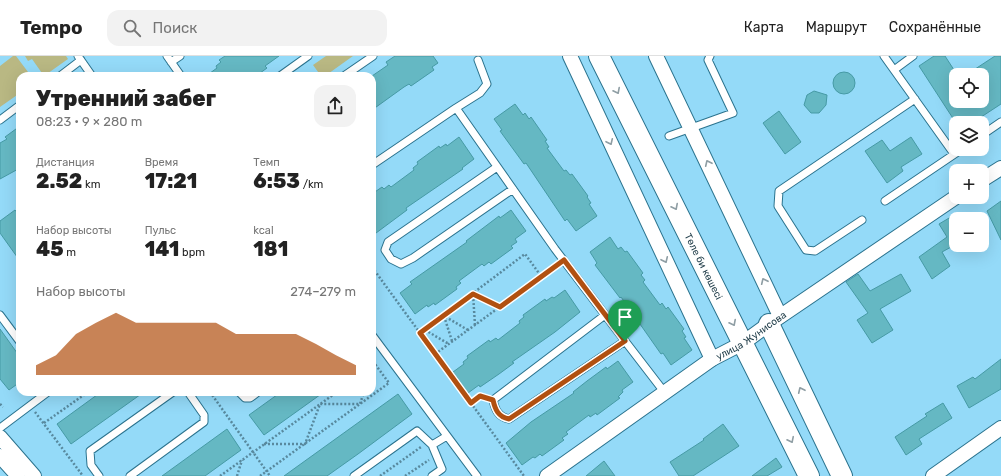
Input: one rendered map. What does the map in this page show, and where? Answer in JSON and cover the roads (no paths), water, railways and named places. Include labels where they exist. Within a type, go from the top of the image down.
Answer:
[{"type":"main road","name":"Төле би көшесі","points":[[599,56],[809,476]]},
{"type":"main road","points":[[775,320],[842,476]]},
{"type":"street","points":[[570,56],[712,359]]},
{"type":"street","points":[[656,56],[691,128],[775,320]]},
{"type":"street","points":[[989,176],[1001,168]]},
{"type":"street","name":"улица Жунисова","points":[[547,476],[712,359],[743,343],[949,202]]},
{"type":"street","points":[[933,476],[1001,428]]},
{"type":"street","points":[[0,436],[34,476]]},
{"type":"street","points":[[0,456],[18,476]]},
{"type":"lane","points":[[178,72],[169,59],[180,56]]},
{"type":"lane","points":[[286,72],[308,56]]},
{"type":"lane","points":[[350,72],[373,56]]},
{"type":"lane","points":[[669,136],[733,113],[708,60],[710,56]]},
{"type":"lane","points":[[884,56],[949,147]]},
{"type":"lane","points":[[894,70],[913,56]]},
{"type":"lane","points":[[376,161],[480,93],[487,84],[478,57]]},
{"type":"lane","points":[[64,72],[79,58],[89,72]]},
{"type":"lane","points":[[862,220],[815,251],[806,250],[778,206],[779,191],[915,99]]},
{"type":"lane","points":[[0,120],[16,108]]},
{"type":"lane","points":[[456,108],[564,260],[665,393]]},
{"type":"lane","points":[[989,130],[1001,122]]},
{"type":"lane","points":[[886,201],[951,156]]},
{"type":"lane","points":[[497,167],[388,242],[385,250],[391,259],[401,264],[414,258],[513,189]]},
{"type":"lane","points":[[0,315],[16,337]]},
{"type":"lane","points":[[605,315],[493,400],[496,411],[500,416],[509,419],[625,341]]},
{"type":"lane","points":[[376,340],[477,476]]},
{"type":"lane","points":[[0,428],[42,396]]},
{"type":"lane","points":[[96,475],[90,461],[90,451],[167,396]]},
{"type":"lane","points":[[130,476],[204,422],[204,415],[191,396]]},
{"type":"lane","points":[[243,396],[245,398],[250,398],[253,396]]},
{"type":"lane","points":[[354,476],[417,431],[430,443],[442,469],[432,476]]},
{"type":"lane","points":[[430,443],[447,436]]}]
